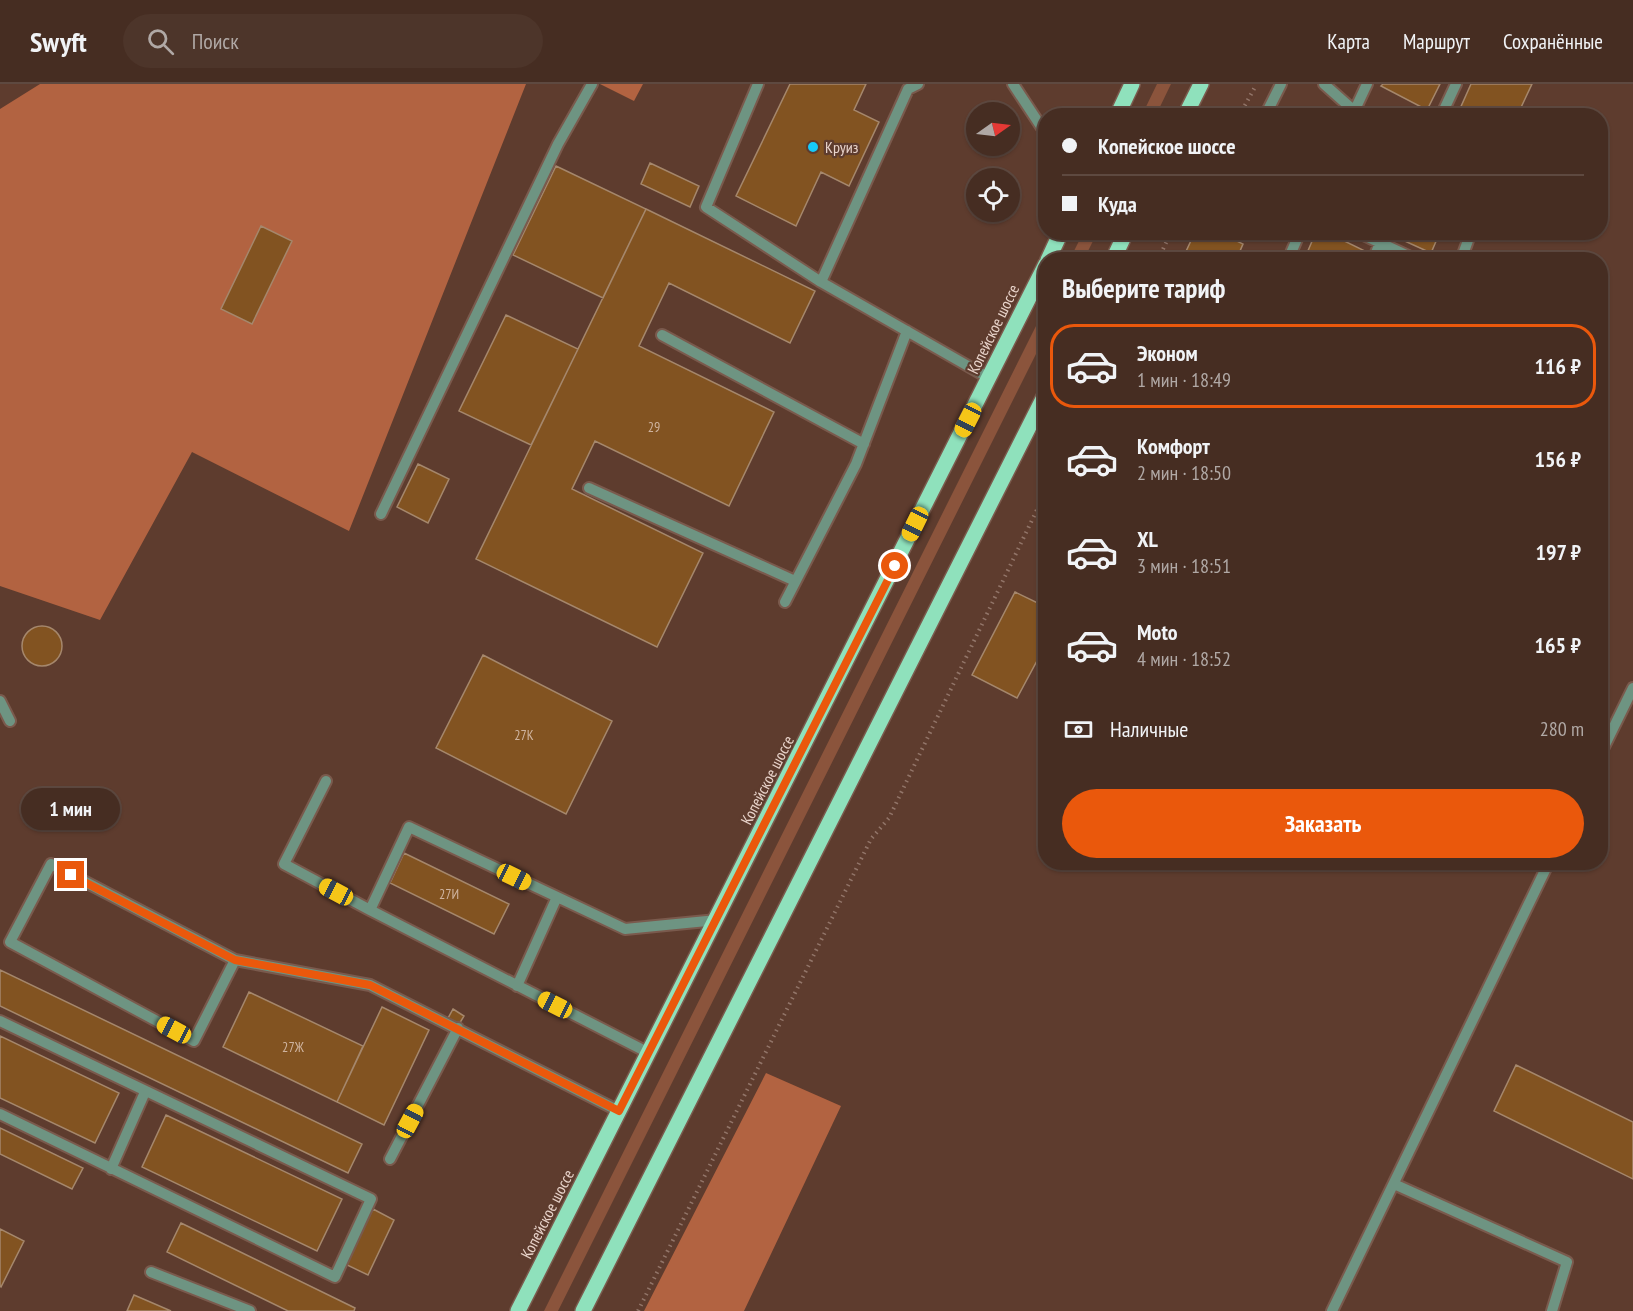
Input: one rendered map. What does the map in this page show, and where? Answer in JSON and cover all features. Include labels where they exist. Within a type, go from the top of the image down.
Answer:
[{"type":"main road","points":[[1121,108],[1132,84]]},
{"type":"main road","points":[[1189,108],[1201,84]]},
{"type":"main road","name":"Копейское шоссе","points":[[518,1311],[1038,280]]},
{"type":"main road","points":[[583,1311],[1038,409]]},
{"type":"lane","points":[[381,514],[558,144],[592,84]]},
{"type":"lane","points":[[758,84],[706,207],[821,282],[989,378]]},
{"type":"lane","points":[[1013,84],[1038,122]]},
{"type":"lane","points":[[1269,108],[1281,84]]},
{"type":"lane","points":[[1324,84],[1349,108]]},
{"type":"lane","points":[[1357,108],[1367,84]]},
{"type":"lane","points":[[1446,108],[1456,84]]},
{"type":"lane","points":[[821,282],[911,86]]},
{"type":"lane","points":[[1374,240],[1400,252]]},
{"type":"lane","points":[[1376,252],[1380,243]]},
{"type":"lane","points":[[785,602],[856,464],[907,331]]},
{"type":"lane","points":[[662,335],[864,444]]},
{"type":"lane","points":[[589,488],[795,581]]},
{"type":"lane","points":[[1608,739],[1633,688]]},
{"type":"lane","points":[[0,701],[10,721]]},
{"type":"lane","points":[[326,780],[284,864],[649,1053]]},
{"type":"lane","points":[[370,910],[409,827],[625,929],[717,920]]},
{"type":"lane","points":[[235,960],[194,1041],[10,942],[51,864],[235,960],[370,985],[619,1111]]},
{"type":"lane","points":[[1332,1311],[1545,870]]},
{"type":"lane","points":[[518,986],[557,897]]},
{"type":"lane","points":[[0,1021],[371,1199],[335,1277],[0,1114]]},
{"type":"lane","points":[[390,1159],[458,1029]]},
{"type":"lane","points":[[111,1169],[145,1092]]},
{"type":"lane","points":[[1394,1184],[1567,1262],[1552,1311]]},
{"type":"lane","points":[[151,1272],[250,1311]]},
{"type":"path","points":[[1243,108],[1256,84]]},
{"type":"path","points":[[638,1311],[872,838],[889,818],[1038,508]]},
{"type":"shaded area","points":[[40,84],[526,84],[349,531],[192,452],[100,620],[0,586],[0,109]]},
{"type":"shaded area","points":[[600,84],[643,84],[634,101]]},
{"type":"shaded area","points":[[1157,84],[1171,84],[1159,108],[1145,108]]},
{"type":"shaded area","points":[[1080,240],[1094,240],[1088,252],[1074,252]]},
{"type":"shaded area","points":[[1038,322],[1038,350],[558,1311],[544,1311]]},
{"type":"shaded area","points":[[766,1073],[841,1106],[744,1311],[644,1311]]},
{"type":"building","name":"Круиз","points":[[790,84],[866,84],[854,110],[879,122],[849,186],[821,172],[796,226],[736,196]]},
{"type":"building","points":[[1383,84],[1440,84],[1428,108],[1423,108],[1381,86]]},
{"type":"building","points":[[1471,84],[1532,84],[1521,108],[1460,108]]},
{"type":"building","points":[[650,163],[699,186],[690,207],[641,184]]},
{"type":"building","points":[[556,166],[646,209],[603,298],[513,255]]},
{"type":"building","points":[[646,209],[815,291],[790,343],[669,283],[639,346],[774,412],[729,506],[595,441],[572,489],[703,553],[657,647],[476,559]]},
{"type":"building","points":[[261,226],[292,241],[252,324],[221,309]]},
{"type":"building","points":[[1191,240],[1235,240],[1243,244],[1240,252],[1186,252]]},
{"type":"building","points":[[1313,240],[1342,240],[1365,251],[1365,252],[1307,252]]},
{"type":"building","points":[[1403,240],[1437,240],[1431,252]]},
{"type":"building","points":[[506,315],[578,349],[531,445],[459,411]]},
{"type":"building","points":[[418,464],[449,479],[428,523],[397,507]]},
{"type":"building","points":[[1015,592],[1038,603],[1038,659],[1017,698],[972,675]]},
{"type":"building","points":[[42,626],[50,627],[56,632],[61,638],[61,654],[56,660],[50,665],[42,666],[34,665],[28,660],[23,654],[22,646],[23,638],[28,632],[34,627]]},
{"type":"building","points":[[483,655],[612,721],[566,814],[436,748]]},
{"type":"building","points":[[404,853],[509,904],[494,934],[390,883]]},
{"type":"building","points":[[0,970],[362,1144],[348,1173],[0,1006]]},
{"type":"building","points":[[249,992],[363,1046],[337,1102],[223,1047]]},
{"type":"building","points":[[382,1007],[429,1030],[384,1125],[337,1102]]},
{"type":"building","points":[[453,1009],[464,1016],[458,1026],[447,1020]]},
{"type":"building","points":[[0,1036],[119,1093],[95,1143],[0,1098]]},
{"type":"building","points":[[1516,1065],[1633,1122],[1633,1179],[1494,1111]]},
{"type":"building","points":[[166,1115],[342,1199],[317,1251],[142,1167]]},
{"type":"building","points":[[0,1128],[83,1168],[72,1189],[0,1154]]},
{"type":"building","points":[[373,1209],[394,1220],[368,1275],[345,1264]]},
{"type":"building","points":[[181,1223],[355,1308],[354,1311],[288,1311],[167,1252]]},
{"type":"building","points":[[0,1229],[24,1241],[1,1287],[0,1286]]},
{"type":"building","points":[[134,1295],[171,1311],[127,1311]]},
{"type":"place","name":"Круиз","points":[[813,147]]},
{"type":"route","points":[[71,875],[235,960],[370,985],[619,1111],[895,566]]}]
